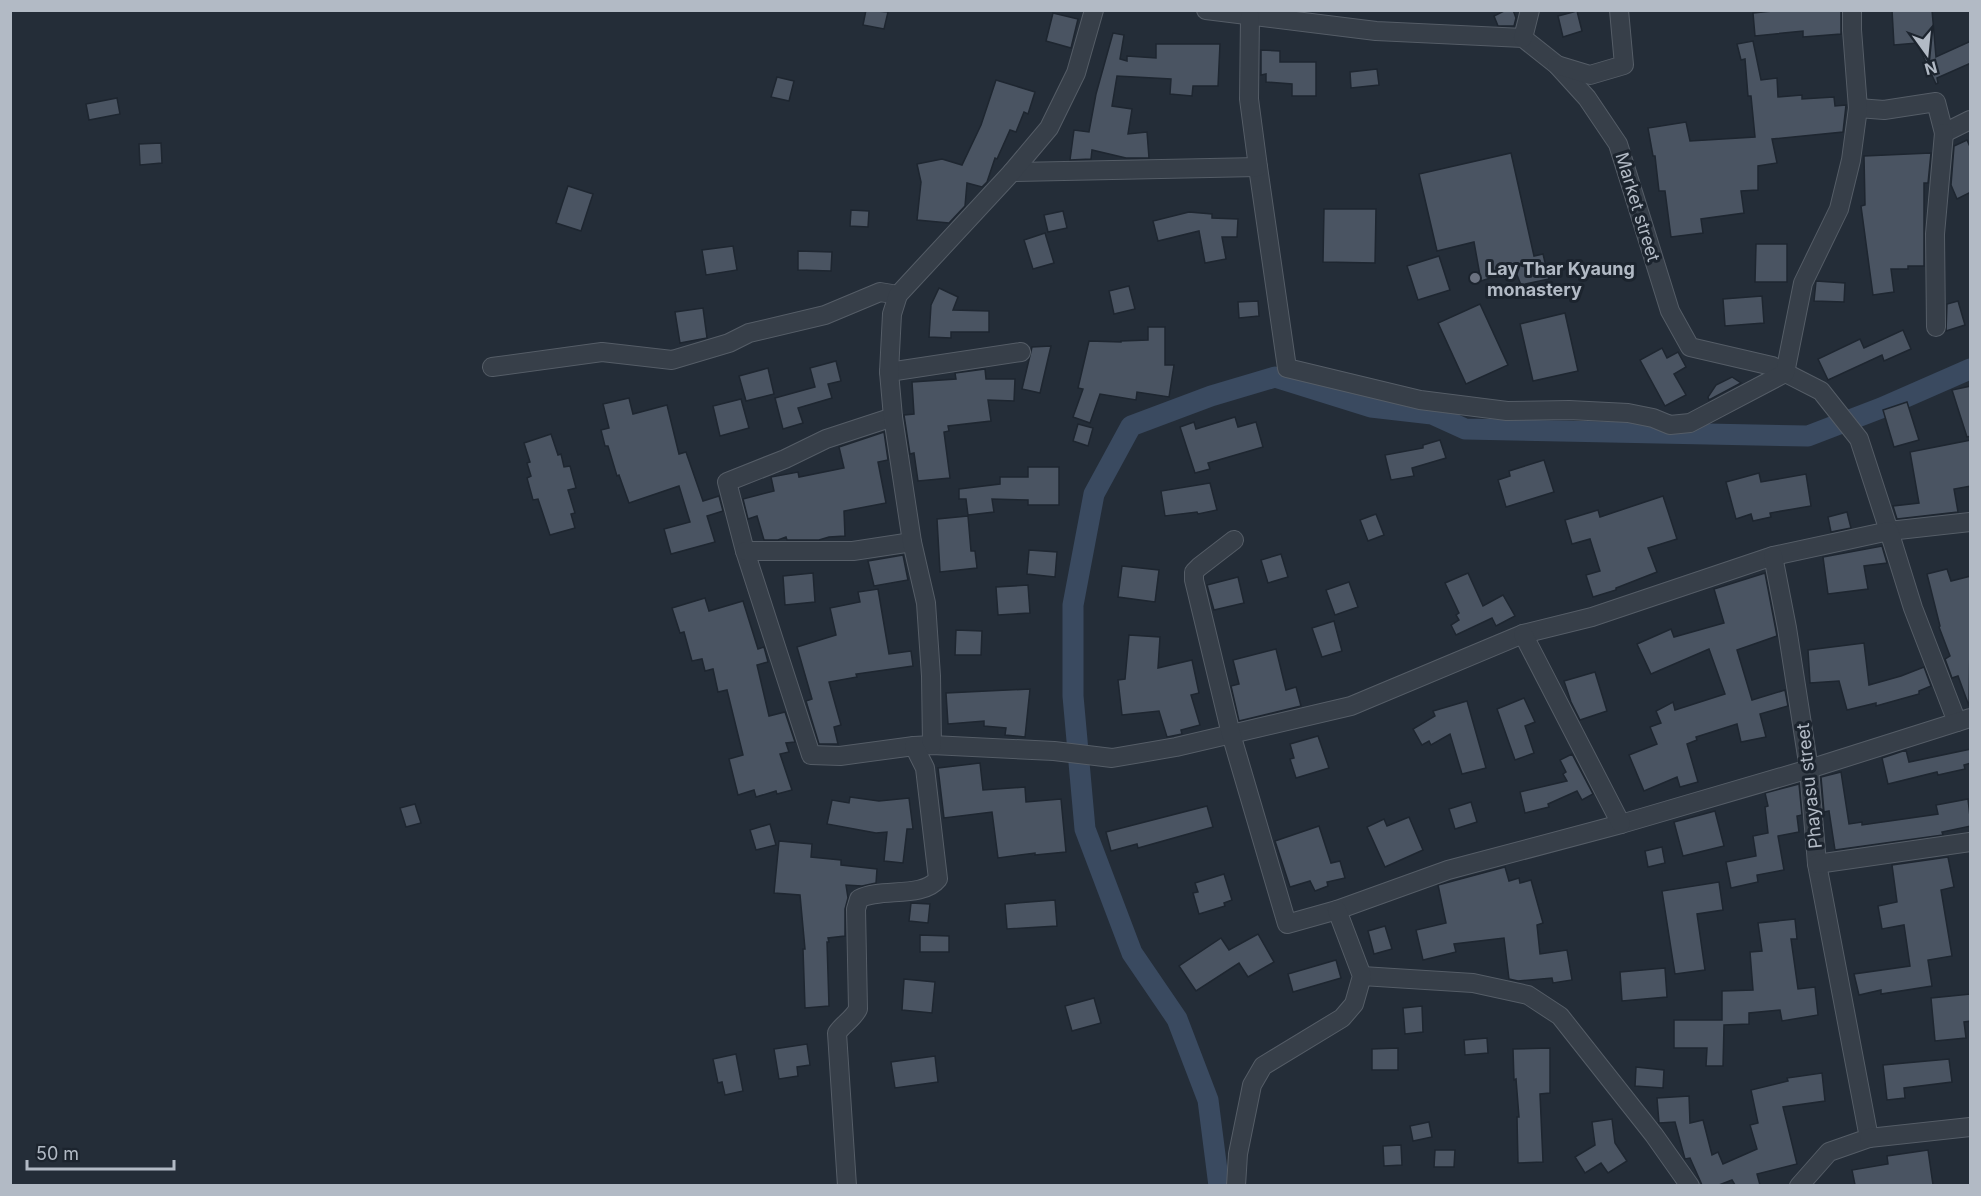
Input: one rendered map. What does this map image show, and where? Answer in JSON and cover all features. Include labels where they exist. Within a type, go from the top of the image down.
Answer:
[{"type":"street","points":[[847,1185],[837,1033],[842,1025],[855,1016],[858,1009],[856,909],[859,899],[867,894],[924,889],[933,885],[938,879],[923,745],[931,676],[926,603],[912,542],[893,417],[889,372],[892,314],[898,295],[1012,172],[1049,128],[1076,74],[1094,10]]},
{"type":"street","points":[[1206,10],[1376,31],[1524,38],[1530,10]]},
{"type":"street","points":[[1557,65],[1590,75],[1624,65],[1618,10]]},
{"type":"street","points":[[1250,17],[1249,99],[1287,368],[1420,400],[1507,411],[1628,412],[1670,425],[1690,423],[1785,373],[1803,283],[1839,208],[1851,160],[1858,108],[1852,10]]},
{"type":"street","name":"Market street","points":[[1524,38],[1557,65],[1587,98],[1618,144],[1670,310],[1690,347],[1772,366],[1821,391],[1859,439],[1913,608],[1964,720]]},
{"type":"street","points":[[1858,108],[1884,110],[1936,102],[1944,133],[1935,234],[1936,327]]},
{"type":"street","points":[[1944,133],[1971,120]]},
{"type":"street","points":[[1012,172],[1258,167]]},
{"type":"street","points":[[492,367],[602,352],[672,360],[729,343],[749,333],[825,315],[880,292],[898,295]]},
{"type":"street","points":[[889,372],[1022,352]]},
{"type":"street","points":[[893,417],[826,439],[785,459],[727,482],[745,551],[811,755],[840,756],[923,745],[1054,751],[1112,758],[1176,747],[1352,706],[1523,634],[1592,617],[1773,556],[1889,531],[1971,522]]},
{"type":"street","points":[[1234,540],[1194,572],[1194,580],[1231,734],[1287,924],[1338,910],[1448,870],[1621,824],[1964,720]]},
{"type":"street","points":[[745,551],[853,551],[912,542]]},
{"type":"street","name":"Phayasu street","points":[[1773,556],[1809,768],[1817,864],[1971,842]]},
{"type":"street","points":[[1523,634],[1621,824]]},
{"type":"street","points":[[1817,864],[1869,1138]]},
{"type":"street","points":[[1236,1185],[1238,1154],[1252,1085],[1263,1066],[1342,1018],[1354,1004],[1362,976],[1338,910]]},
{"type":"street","points":[[1362,976],[1473,983],[1528,995],[1560,1016],[1654,1135],[1690,1185]]},
{"type":"street","points":[[1799,1185],[1829,1152],[1869,1138],[1971,1127]]},
{"type":"building","points":[[866,10],[888,12],[884,29],[863,25]]},
{"type":"building","points":[[1506,10],[1513,10],[1516,18],[1514,26],[1498,26],[1494,16]]},
{"type":"building","points":[[1783,10],[1841,10],[1841,34],[1803,37],[1803,31],[1755,36],[1753,13]]},
{"type":"building","points":[[1892,10],[1932,10],[1936,57],[1971,41],[1971,63],[1937,78],[1938,83],[1936,84],[1917,43],[1894,45]]},
{"type":"building","points":[[1577,11],[1582,31],[1563,37],[1558,16]]},
{"type":"building","points":[[1053,13],[1078,19],[1071,48],[1046,41]]},
{"type":"building","points":[[1113,33],[1124,35],[1120,59],[1127,61],[1127,56],[1156,58],[1156,44],[1220,44],[1218,86],[1193,86],[1192,96],[1170,94],[1171,79],[1117,76],[1112,106],[1132,109],[1128,134],[1147,132],[1149,158],[1126,158],[1092,150],[1091,159],[1070,160],[1074,130],[1089,132],[1096,94]]},
{"type":"building","points":[[1753,41],[1761,80],[1777,78],[1778,97],[1802,95],[1802,99],[1834,97],[1835,106],[1846,105],[1843,132],[1772,139],[1777,163],[1758,166],[1758,190],[1741,191],[1744,213],[1701,219],[1703,233],[1671,237],[1665,191],[1659,191],[1655,156],[1653,156],[1648,128],[1686,122],[1690,141],[1755,137],[1745,59],[1741,60],[1737,44]]},
{"type":"building","points":[[1261,50],[1280,51],[1280,62],[1316,62],[1316,96],[1292,96],[1292,84],[1266,82],[1266,74],[1261,75]]},
{"type":"building","points":[[1377,69],[1379,85],[1351,88],[1350,72]]},
{"type":"building","points":[[777,77],[794,81],[789,101],[771,97]]},
{"type":"building","points":[[996,80],[1035,92],[1028,114],[1024,112],[1016,132],[1010,130],[997,159],[995,158],[987,182],[982,187],[967,183],[965,206],[949,223],[917,220],[921,182],[917,164],[942,159],[962,165],[981,125]]},
{"type":"building","points":[[117,98],[120,114],[89,120],[86,104]]},
{"type":"building","points":[[1967,140],[1971,149],[1971,192],[1957,199],[1951,185],[1954,146]]},
{"type":"building","points":[[161,143],[162,163],[140,165],[139,144]]},
{"type":"building","points":[[1511,153],[1534,256],[1543,254],[1549,279],[1521,285],[1515,270],[1481,281],[1474,242],[1437,251],[1419,174]]},
{"type":"building","points":[[1931,153],[1928,183],[1924,183],[1924,266],[1891,269],[1894,292],[1873,295],[1861,206],[1865,205],[1864,156]]},
{"type":"building","points":[[568,186],[593,194],[581,231],[556,223]]},
{"type":"building","points":[[1324,209],[1376,209],[1375,263],[1323,262]]},
{"type":"building","points":[[851,210],[869,211],[868,227],[850,226]]},
{"type":"building","points":[[1063,211],[1067,228],[1048,232],[1044,215]]},
{"type":"building","points":[[1189,212],[1212,214],[1212,218],[1238,219],[1237,237],[1222,237],[1226,259],[1205,263],[1199,231],[1158,241],[1153,221]]},
{"type":"building","points":[[1045,233],[1054,263],[1033,269],[1024,240]]},
{"type":"building","points":[[1756,244],[1787,244],[1787,282],[1755,282]]},
{"type":"building","points":[[733,246],[737,270],[706,275],[702,250]]},
{"type":"building","points":[[798,251],[832,252],[831,271],[798,270]]},
{"type":"building","points":[[1439,256],[1450,290],[1418,300],[1407,266]]},
{"type":"building","points":[[1816,281],[1845,283],[1844,302],[1814,301]]},
{"type":"building","points":[[1129,286],[1135,309],[1114,314],[1109,291]]},
{"type":"building","points":[[939,288],[958,297],[953,310],[989,311],[989,332],[951,332],[951,338],[929,337],[931,305]]},
{"type":"building","points":[[1762,296],[1764,323],[1725,326],[1723,299]]},
{"type":"building","points":[[1258,301],[1259,316],[1239,318],[1238,302]]},
{"type":"building","points":[[1958,301],[1965,325],[1946,331],[1947,304]]},
{"type":"building","points":[[1480,304],[1508,365],[1466,384],[1438,323]]},
{"type":"building","points":[[703,308],[707,338],[680,343],[675,312]]},
{"type":"building","points":[[1565,313],[1578,371],[1533,381],[1520,324]]},
{"type":"building","points":[[1148,327],[1165,327],[1165,365],[1174,365],[1169,397],[1137,392],[1136,400],[1100,394],[1090,423],[1073,417],[1083,389],[1078,388],[1089,341],[1148,340]]},
{"type":"building","points":[[1903,330],[1911,349],[1884,361],[1882,355],[1828,380],[1818,359],[1860,339],[1864,348]]},
{"type":"building","points":[[1051,346],[1040,393],[1022,389],[1032,347]]},
{"type":"building","points":[[1662,348],[1667,358],[1678,352],[1686,367],[1674,374],[1686,395],[1665,406],[1640,360]]},
{"type":"building","points":[[836,361],[841,381],[828,384],[832,398],[798,408],[803,423],[783,429],[775,398],[815,387],[810,368]]},
{"type":"building","points":[[768,368],[774,394],[746,401],[739,376]]},
{"type":"building","points":[[985,369],[986,379],[1015,379],[1014,401],[988,400],[991,421],[948,426],[949,431],[944,432],[950,478],[918,481],[914,453],[910,454],[904,415],[914,414],[912,382],[956,379],[955,373]]},
{"type":"building","points":[[1732,377],[1741,383],[1709,400],[1708,397],[1716,385]]},
{"type":"building","points":[[1971,386],[1971,436],[1967,437],[1952,390]]},
{"type":"building","points":[[629,398],[633,414],[667,405],[679,454],[686,452],[703,501],[719,496],[723,511],[707,516],[715,542],[671,554],[664,529],[690,522],[679,486],[629,503],[619,475],[617,476],[608,446],[605,446],[601,430],[609,428],[603,404]]},
{"type":"building","points":[[741,399],[749,428],[720,436],[713,406]]},
{"type":"building","points":[[1907,402],[1919,440],[1894,447],[1883,410]]},
{"type":"building","points":[[1235,417],[1238,427],[1256,422],[1263,447],[1208,463],[1210,469],[1195,473],[1180,427],[1194,422],[1196,429]]},
{"type":"building","points":[[1078,424],[1093,428],[1088,446],[1073,441]]},
{"type":"building","points":[[884,432],[888,460],[878,462],[886,503],[844,511],[845,536],[819,540],[787,540],[786,537],[778,540],[764,540],[757,516],[748,519],[743,499],[774,491],[771,477],[798,472],[799,477],[844,468],[839,447]]},
{"type":"building","points":[[551,434],[558,455],[561,454],[564,467],[570,466],[576,488],[568,490],[575,513],[571,514],[575,528],[550,535],[538,499],[533,500],[527,478],[531,476],[527,463],[530,462],[524,443]]},
{"type":"building","points":[[1440,440],[1446,458],[1412,468],[1414,476],[1391,480],[1385,455],[1423,448],[1423,445]]},
{"type":"building","points":[[1971,440],[1971,486],[1954,489],[1958,512],[1897,519],[1893,506],[1919,503],[1910,452]]},
{"type":"building","points":[[1544,460],[1554,492],[1506,507],[1498,480],[1510,476],[1509,471]]},
{"type":"building","points":[[1028,467],[1059,467],[1059,505],[1028,505],[1028,500],[992,499],[994,512],[968,515],[966,499],[959,499],[959,489],[1000,484],[1000,477],[1028,477]]},
{"type":"building","points":[[1759,473],[1761,482],[1806,474],[1811,506],[1770,513],[1771,517],[1753,521],[1751,514],[1736,519],[1726,482]]},
{"type":"building","points":[[1210,483],[1217,510],[1165,516],[1161,491]]},
{"type":"building","points":[[1663,496],[1677,539],[1648,548],[1657,572],[1616,588],[1616,590],[1593,597],[1586,575],[1600,571],[1590,539],[1572,544],[1565,520],[1598,510],[1600,517]]},
{"type":"building","points":[[1847,512],[1851,528],[1831,532],[1828,517]]},
{"type":"building","points":[[1376,514],[1384,535],[1368,541],[1360,520]]},
{"type":"building","points":[[968,516],[971,551],[975,551],[977,568],[940,572],[937,519]]},
{"type":"building","points":[[1882,546],[1887,563],[1864,566],[1868,589],[1828,594],[1823,557]]},
{"type":"building","points":[[1029,550],[1057,552],[1055,577],[1027,574]]},
{"type":"building","points":[[1281,554],[1288,577],[1268,583],[1261,560]]},
{"type":"building","points":[[903,555],[908,580],[874,586],[868,561]]},
{"type":"building","points":[[1122,566],[1159,570],[1155,602],[1118,597]]},
{"type":"building","points":[[1947,569],[1951,581],[1971,576],[1969,706],[1958,676],[1952,678],[1945,659],[1950,656],[1939,627],[1927,574]]},
{"type":"building","points":[[813,573],[815,602],[785,605],[783,576]]},
{"type":"building","points":[[1468,573],[1483,606],[1503,595],[1515,616],[1496,626],[1492,618],[1456,635],[1451,625],[1459,620],[1456,615],[1459,613],[1445,583]]},
{"type":"building","points":[[1765,573],[1777,636],[1737,650],[1752,700],[1785,690],[1788,706],[1760,714],[1766,737],[1741,742],[1737,724],[1696,737],[1697,740],[1687,744],[1698,782],[1680,787],[1677,777],[1644,791],[1629,755],[1657,744],[1650,727],[1661,723],[1656,711],[1673,702],[1675,710],[1725,694],[1709,649],[1651,674],[1637,644],[1671,629],[1674,637],[1724,623],[1714,589]]},
{"type":"building","points":[[1238,577],[1244,603],[1214,610],[1207,585]]},
{"type":"building","points":[[1349,582],[1358,607],[1335,615],[1326,590]]},
{"type":"building","points":[[1028,585],[1030,613],[998,615],[996,587]]},
{"type":"building","points":[[878,589],[889,654],[911,651],[913,666],[856,674],[857,677],[829,682],[841,725],[834,727],[838,744],[819,744],[806,701],[812,699],[797,647],[836,635],[830,608],[860,602],[858,592]]},
{"type":"building","points":[[705,598],[709,611],[743,601],[758,649],[764,647],[768,662],[757,665],[769,716],[785,712],[795,742],[786,743],[789,752],[780,754],[792,790],[777,794],[776,791],[756,797],[754,790],[738,795],[729,759],[743,755],[727,690],[718,692],[713,669],[705,671],[702,659],[692,661],[684,632],[680,633],[672,608]]},
{"type":"building","points":[[1334,621],[1342,651],[1322,657],[1312,628]]},
{"type":"building","points":[[956,630],[982,631],[981,655],[955,655]]},
{"type":"building","points":[[1129,635],[1160,637],[1158,668],[1192,660],[1199,693],[1191,695],[1200,725],[1181,730],[1182,734],[1167,737],[1159,711],[1122,715],[1118,680],[1125,679]]},
{"type":"building","points":[[1864,643],[1869,685],[1924,667],[1931,686],[1919,691],[1919,694],[1876,706],[1876,703],[1847,710],[1839,681],[1810,683],[1808,650]]},
{"type":"building","points":[[1276,649],[1286,690],[1296,687],[1301,706],[1239,721],[1231,686],[1239,684],[1233,660]]},
{"type":"building","points":[[1595,672],[1607,711],[1580,720],[1564,681]]},
{"type":"building","points":[[1030,689],[1025,737],[1005,735],[1006,728],[984,726],[984,721],[948,724],[946,693]]},
{"type":"building","points":[[1524,698],[1535,722],[1525,726],[1534,753],[1515,760],[1497,709]]},
{"type":"building","points":[[1467,701],[1486,768],[1462,774],[1450,734],[1431,745],[1429,741],[1422,745],[1413,729],[1435,716],[1433,711]]},
{"type":"building","points":[[1318,736],[1329,768],[1296,778],[1290,759],[1294,758],[1290,744]]},
{"type":"building","points":[[1971,749],[1971,763],[1964,765],[1965,769],[1938,775],[1937,772],[1888,784],[1882,758],[1906,750],[1909,762]]},
{"type":"building","points":[[1572,754],[1593,794],[1582,800],[1577,791],[1548,804],[1549,807],[1525,813],[1520,792],[1567,781],[1563,774],[1566,772],[1560,760]]},
{"type":"building","points":[[980,763],[983,790],[1025,787],[1026,802],[1061,799],[1066,852],[998,858],[992,812],[944,818],[938,768]]},
{"type":"building","points":[[1841,772],[1849,824],[1862,822],[1862,825],[1938,814],[1936,805],[1968,799],[1971,826],[1942,832],[1943,835],[1835,850],[1829,811],[1824,812],[1821,777]]},
{"type":"building","points":[[1799,784],[1802,815],[1797,816],[1799,832],[1778,836],[1784,870],[1757,875],[1758,882],[1731,888],[1726,862],[1756,856],[1753,836],[1768,833],[1765,807],[1768,806],[1765,793]]},
{"type":"building","points":[[850,797],[879,801],[909,798],[913,829],[907,829],[903,863],[884,861],[887,832],[876,833],[827,824],[832,800],[849,803]]},
{"type":"building","points":[[1471,802],[1477,822],[1455,829],[1449,809]]},
{"type":"building","points":[[415,804],[421,823],[406,827],[400,808]]},
{"type":"building","points":[[1207,806],[1213,827],[1138,848],[1137,844],[1111,851],[1106,832]]},
{"type":"building","points":[[1715,811],[1724,846],[1683,856],[1674,822]]},
{"type":"building","points":[[1409,817],[1423,850],[1385,867],[1367,827],[1384,819],[1387,826]]},
{"type":"building","points":[[770,824],[776,845],[756,850],[750,830]]},
{"type":"building","points":[[1319,826],[1331,863],[1340,861],[1345,878],[1327,882],[1328,886],[1315,891],[1310,881],[1290,887],[1275,841]]},
{"type":"building","points":[[779,841],[812,844],[811,857],[841,860],[841,865],[877,869],[876,883],[862,886],[846,885],[848,898],[845,909],[845,936],[828,938],[829,942],[827,942],[829,1006],[805,1008],[803,949],[805,949],[800,895],[774,893]]},
{"type":"building","points":[[1662,847],[1665,863],[1648,867],[1645,851]]},
{"type":"building","points":[[1948,857],[1954,887],[1941,890],[1952,956],[1928,960],[1932,986],[1881,994],[1881,990],[1859,995],[1854,974],[1910,966],[1904,925],[1882,929],[1878,906],[1897,902],[1892,865]]},
{"type":"building","points":[[1505,867],[1509,881],[1519,878],[1520,883],[1531,880],[1543,923],[1537,925],[1540,954],[1567,950],[1572,980],[1553,983],[1552,978],[1518,981],[1509,979],[1504,938],[1454,944],[1456,952],[1423,960],[1416,930],[1446,923],[1438,885]]},
{"type":"building","points":[[1224,874],[1232,900],[1224,903],[1225,906],[1199,914],[1193,893],[1198,892],[1195,883]]},
{"type":"building","points":[[1719,882],[1723,910],[1697,914],[1705,970],[1675,974],[1662,891]]},
{"type":"building","points":[[1055,900],[1057,926],[1007,929],[1005,904]]},
{"type":"building","points":[[911,903],[930,904],[928,923],[909,921]]},
{"type":"building","points":[[1795,919],[1797,939],[1791,939],[1798,989],[1815,987],[1818,1015],[1782,1021],[1780,1010],[1749,1013],[1749,1024],[1724,1025],[1723,1066],[1706,1066],[1707,1048],[1674,1048],[1674,1020],[1722,1020],[1722,991],[1753,990],[1750,952],[1762,951],[1758,923]]},
{"type":"building","points":[[1385,926],[1392,949],[1374,954],[1368,931]]},
{"type":"building","points":[[1258,934],[1274,962],[1248,977],[1239,963],[1196,991],[1179,966],[1221,938],[1229,950]]},
{"type":"building","points":[[920,935],[949,936],[949,952],[920,952]]},
{"type":"building","points":[[1336,960],[1341,978],[1293,992],[1288,974]]},
{"type":"building","points":[[1665,968],[1667,997],[1622,1001],[1620,972]]},
{"type":"building","points":[[904,979],[935,982],[932,1013],[902,1010]]},
{"type":"building","points":[[1971,994],[1971,1021],[1964,1022],[1966,1038],[1935,1041],[1931,998]]},
{"type":"building","points":[[1094,998],[1101,1023],[1072,1031],[1065,1006]]},
{"type":"building","points":[[1422,1006],[1423,1032],[1405,1034],[1403,1008]]},
{"type":"building","points":[[1487,1038],[1488,1053],[1465,1055],[1464,1040]]},
{"type":"building","points":[[807,1044],[810,1065],[797,1067],[798,1076],[779,1079],[774,1049]]},
{"type":"building","points":[[1398,1048],[1398,1070],[1372,1070],[1372,1049]]},
{"type":"building","points":[[1550,1048],[1550,1093],[1540,1094],[1543,1162],[1518,1163],[1517,1117],[1519,1117],[1513,1049]]},
{"type":"building","points":[[736,1054],[743,1091],[725,1095],[722,1082],[718,1083],[713,1059]]},
{"type":"building","points":[[935,1056],[938,1082],[895,1088],[891,1062]]},
{"type":"building","points":[[1949,1059],[1952,1082],[1904,1088],[1905,1098],[1887,1100],[1883,1065]]},
{"type":"building","points":[[1636,1067],[1664,1070],[1663,1088],[1635,1086]]},
{"type":"building","points":[[1822,1073],[1825,1101],[1783,1107],[1797,1164],[1757,1174],[1760,1185],[1735,1185],[1732,1180],[1719,1185],[1702,1185],[1690,1158],[1685,1159],[1675,1122],[1659,1123],[1657,1098],[1689,1096],[1690,1123],[1703,1120],[1712,1155],[1718,1152],[1723,1164],[1757,1149],[1750,1125],[1758,1123],[1751,1090],[1788,1081],[1787,1078]]},
{"type":"building","points":[[1612,1119],[1615,1143],[1627,1161],[1608,1173],[1601,1163],[1585,1173],[1575,1157],[1595,1145],[1592,1122]]},
{"type":"building","points":[[1429,1122],[1432,1137],[1413,1141],[1410,1126]]},
{"type":"building","points":[[1401,1145],[1402,1165],[1384,1166],[1383,1146]]},
{"type":"building","points":[[1435,1150],[1455,1150],[1454,1167],[1434,1167]]},
{"type":"building","points":[[1928,1150],[1933,1185],[1855,1185],[1852,1170],[1888,1164],[1887,1156]]},
{"type":"waterway","points":[[1219,1186],[1208,1100],[1177,1019],[1132,953],[1085,829],[1073,696],[1073,605],[1094,494],[1131,426],[1211,396],[1275,377],[1371,407],[1432,414],[1465,429],[1808,436],[1881,408],[1970,369]]},
{"type":"place","name":"Lay Thar Kyaung monastery","points":[[1475,278]]}]
